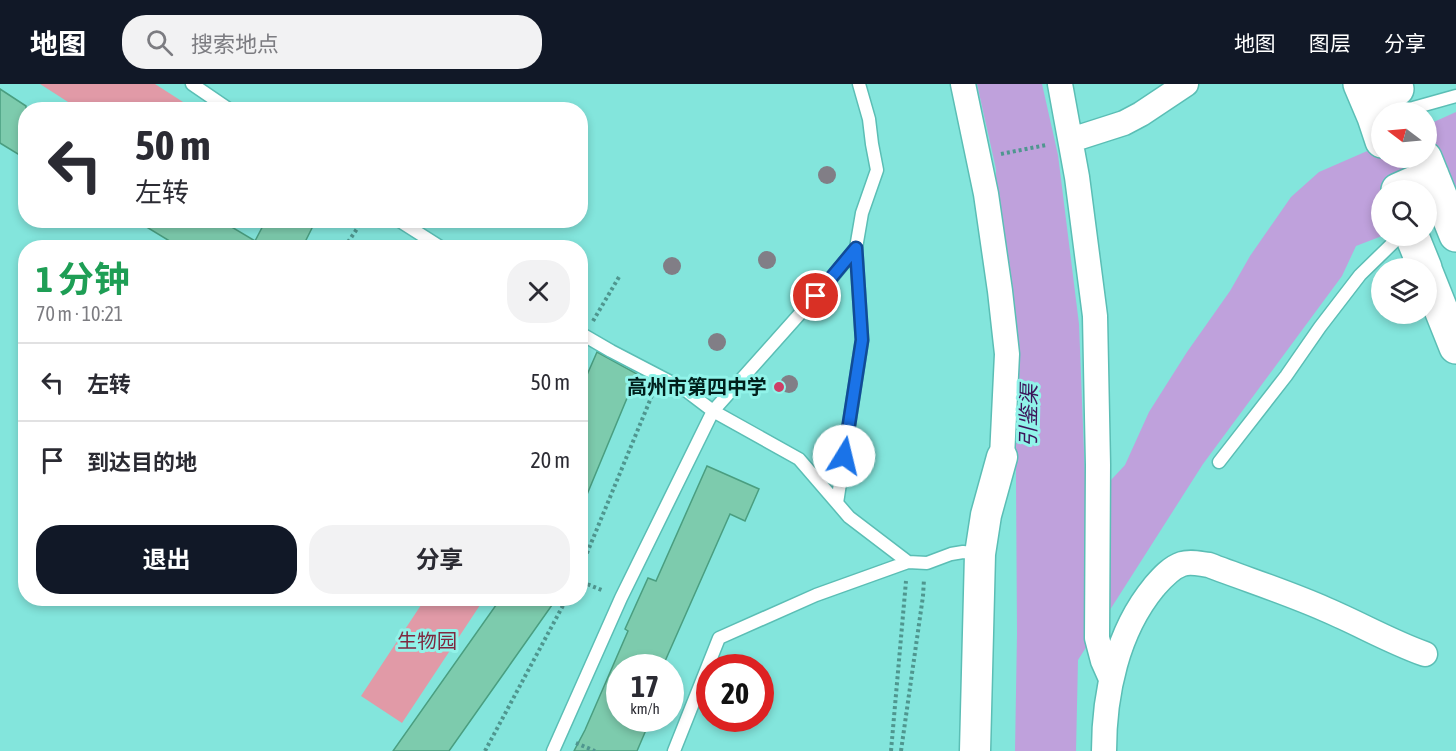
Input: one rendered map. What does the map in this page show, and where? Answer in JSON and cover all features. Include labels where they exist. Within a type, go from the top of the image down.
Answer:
[{"type":"main road","points":[[1371,112],[1364,93],[1401,99]]},
{"type":"main road","points":[[1410,180],[1426,168]]},
{"type":"main road","points":[[1429,168],[1456,234]]},
{"type":"main road","points":[[1437,298],[1456,347]]},
{"type":"street","points":[[963,84],[986,194],[1006,354],[1002,457],[986,515],[980,554],[975,751]]},
{"type":"street","points":[[1060,84],[1059,142],[1077,177],[1095,316],[1098,465],[1097,638],[1111,679]]},
{"type":"street","points":[[1059,142],[1124,123],[1142,114],[1186,84]]},
{"type":"street","points":[[1104,751],[1104,728],[1111,679],[1127,633],[1136,613],[1150,592],[1171,570],[1181,564],[1193,562],[1209,565],[1323,608],[1361,624],[1400,645],[1425,654]]},
{"type":"lane","points":[[192,84],[218,102]]},
{"type":"lane","points":[[837,503],[862,340],[856,248],[862,213],[877,170],[869,119],[859,84]]},
{"type":"lane","points":[[1401,99],[1456,96]]},
{"type":"lane","points":[[411,228],[429,240]]},
{"type":"lane","points":[[1219,462],[1360,275],[1390,246]]},
{"type":"lane","points":[[554,751],[621,598],[713,411],[856,248]]},
{"type":"lane","points":[[588,337],[684,389],[713,411],[799,459],[849,517],[908,562]]},
{"type":"lane","points":[[674,751],[719,638],[816,595],[908,562],[924,563],[963,552],[980,554]]},
{"type":"path","points":[[992,156],[1059,142]]},
{"type":"path","points":[[588,326],[619,277]]},
{"type":"path","points":[[588,551],[656,385]]},
{"type":"path","points":[[891,751],[908,562]]},
{"type":"path","points":[[901,751],[923,596],[924,563]]},
{"type":"path","points":[[485,751],[563,606]]},
{"type":"green space","points":[[40,84],[155,84],[183,102],[68,102]]},
{"type":"green space","name":"生物园","points":[[420,606],[479,606],[402,723],[361,696]]},
{"type":"water","name":"引鉴渠","points":[[977,84],[1042,84],[1058,155],[1079,324],[1085,478],[1111,480],[1125,465],[1149,412],[1187,352],[1291,197],[1319,172],[1371,149],[1371,168],[1437,168],[1437,121],[1456,112],[1456,205],[1437,213],[1437,180],[1371,180],[1371,240],[1356,246],[1342,276],[1203,464],[1078,660],[1076,751],[1015,751],[1017,633],[1015,323],[1009,266],[998,206],[996,169]]},
{"type":"building","points":[[0,89],[20,102],[18,102],[18,154],[0,143]]},
{"type":"building","points":[[148,228],[233,228],[253,240],[168,240]]},
{"type":"building","points":[[262,228],[312,228],[306,240],[256,240]]},
{"type":"building","points":[[597,352],[637,374],[588,492],[588,373]]},
{"type":"building","points":[[707,466],[759,489],[745,521],[730,514],[668,654],[618,654],[628,631],[625,629],[648,578],[656,581]]},
{"type":"building","points":[[495,606],[551,606],[449,751],[393,751]]},
{"type":"building","points":[[606,682],[606,732],[645,732],[637,751],[574,751]]},
{"type":"place","name":"高州市第四中学","points":[[779,387]]},
{"type":"route","points":[[816,296],[856,248],[862,340],[844,456]]}]
